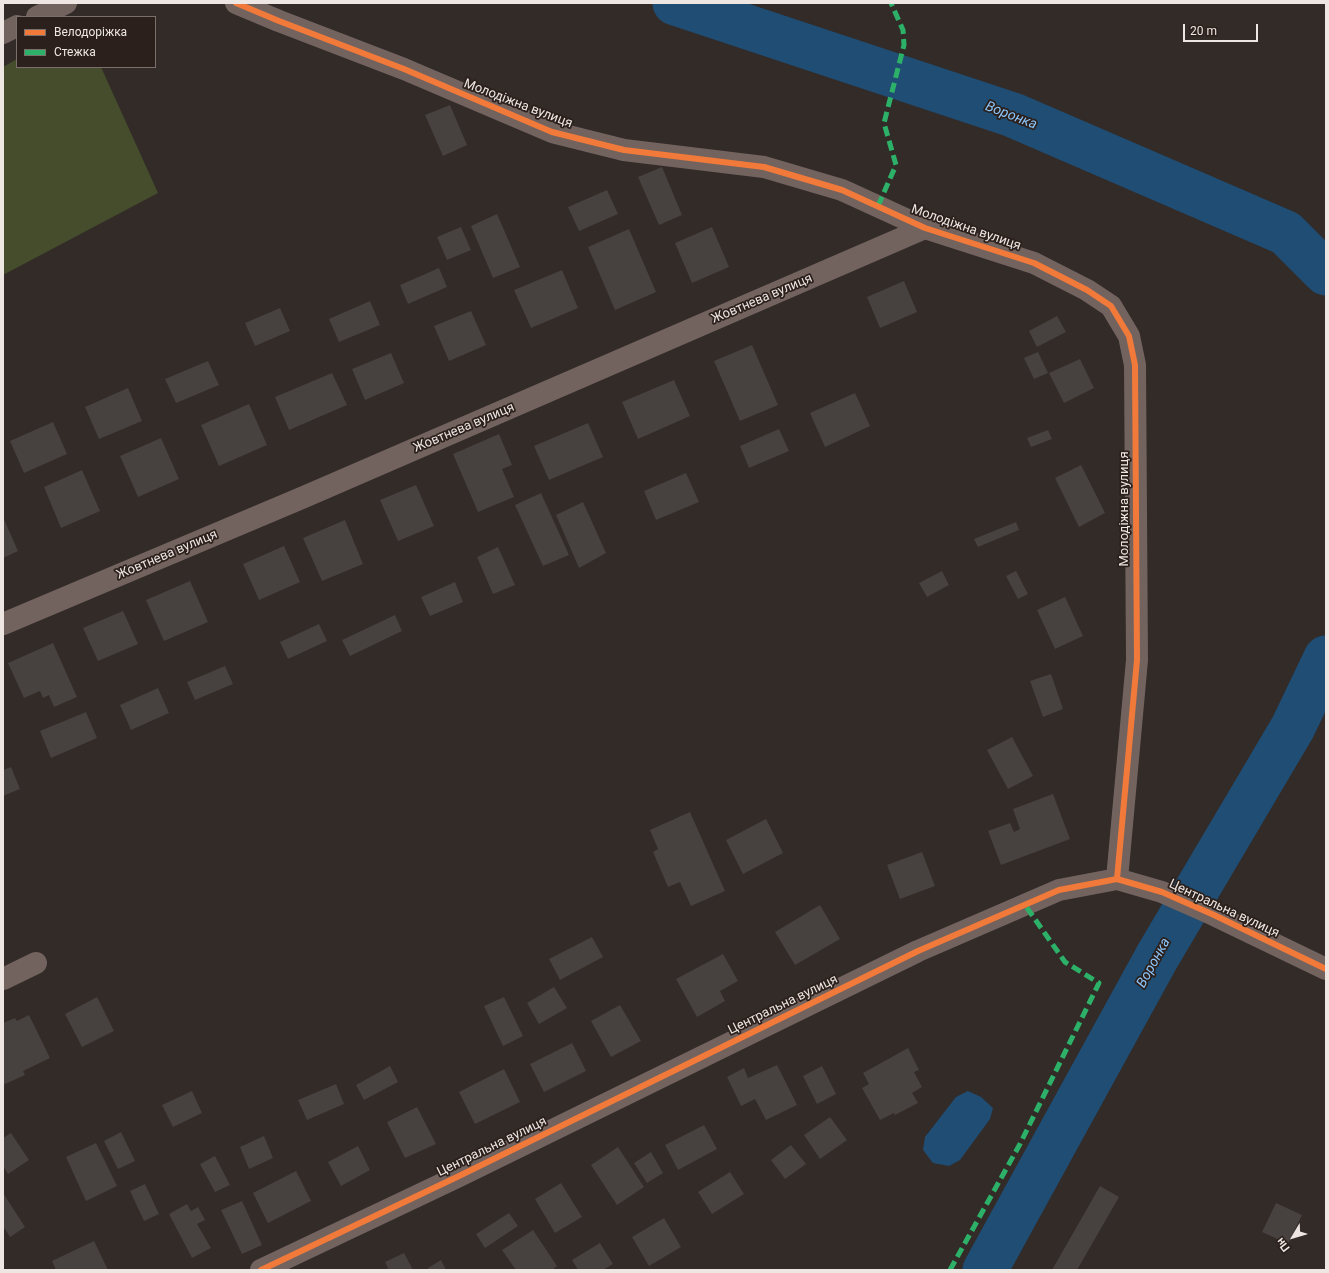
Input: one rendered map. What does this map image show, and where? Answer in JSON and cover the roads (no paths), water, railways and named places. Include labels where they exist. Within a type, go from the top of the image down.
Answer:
[{"type":"street","points":[[39,16],[66,3]]},
{"type":"street","name":"Молодіжна вулиця","points":[[236,3],[404,69],[552,132],[624,150],[764,167],[842,190],[925,228],[1034,262],[1087,290],[1111,306],[1129,336],[1135,366],[1137,660],[1117,879]]},
{"type":"street","points":[[3,33],[16,26]]},
{"type":"street","name":"Жовтнева вулиця","points":[[3,624],[304,497],[925,228]]},
{"type":"street","name":"Центральна вулиця","points":[[261,1270],[471,1170],[918,951],[1059,890],[1117,879],[1162,892],[1214,915],[1326,969]]},
{"type":"street","points":[[3,979],[36,963]]},
{"type":"water","points":[[968,1091],[981,1097],[993,1108],[990,1119],[960,1160],[949,1166],[933,1163],[923,1150],[925,1137],[956,1097]]},
{"type":"waterway","name":"Воронка","points":[[675,3],[1013,115],[1286,233],[1326,273]]},
{"type":"waterway","name":"Воронка","points":[[985,1270],[1157,957],[1293,727],[1326,658]]}]
